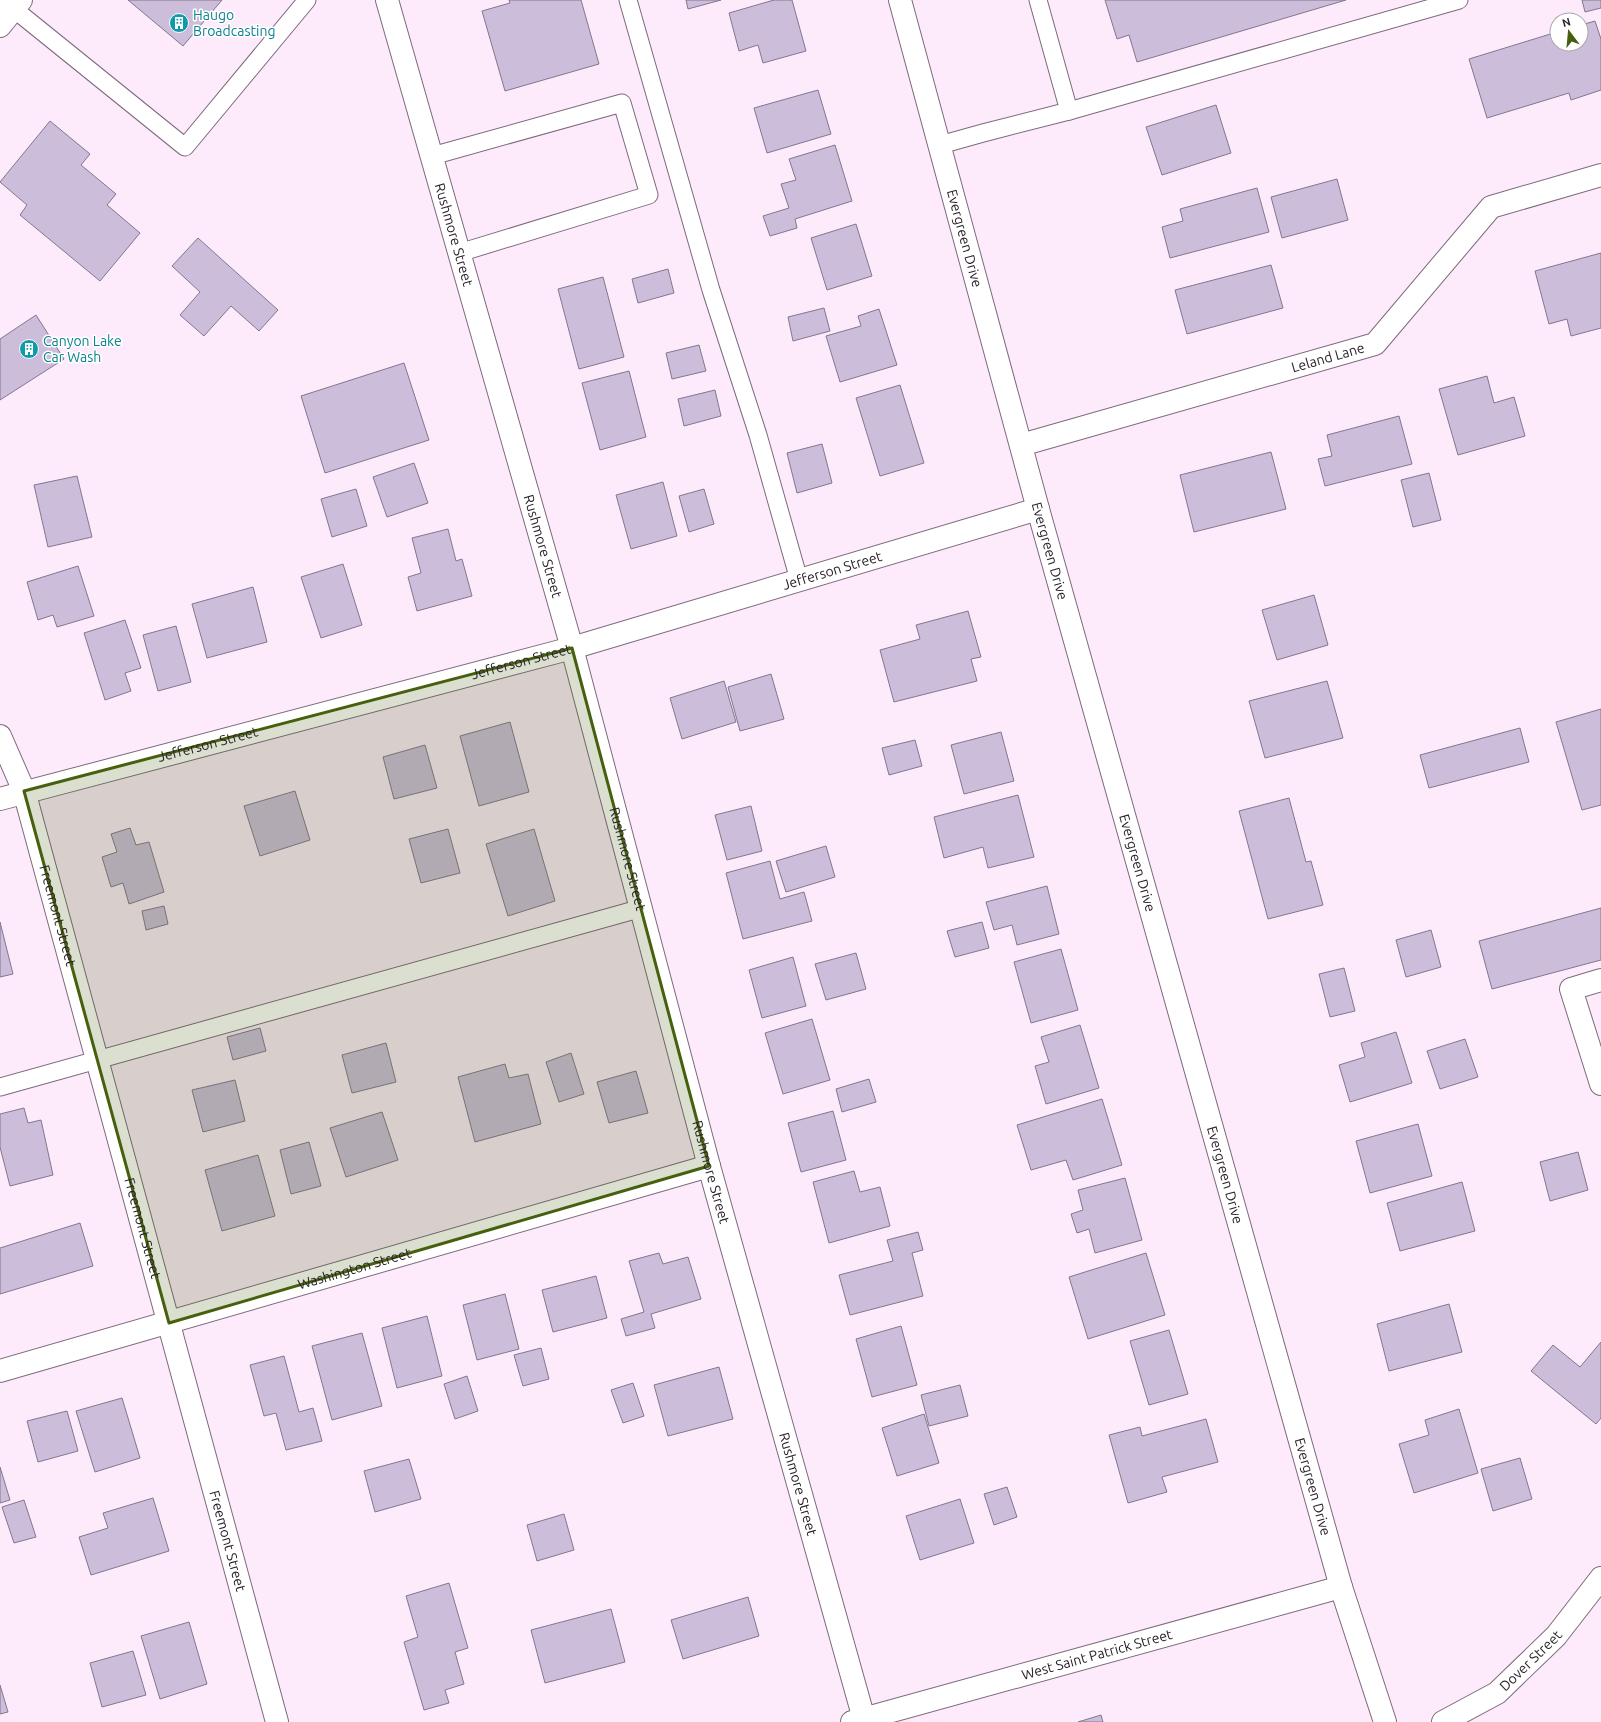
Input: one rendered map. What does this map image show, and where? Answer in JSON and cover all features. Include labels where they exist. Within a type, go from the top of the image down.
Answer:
[{"type":"street","name":"Rushmore Street","points":[[387,0],[572,648],[858,1720]]},
{"type":"street","name":"Evergreen Drive","points":[[900,0],[1038,509],[1341,1587],[1385,1722]]},
{"type":"street","points":[[0,26],[12,3]]},
{"type":"street","name":"Leland Lane","points":[[1021,445],[1375,344],[1491,207],[1601,175]]},
{"type":"street","name":"Jefferson Street","points":[[0,798],[572,648],[1038,509]]},
{"type":"street","name":"Freemont Street","points":[[0,736],[24,791],[277,1722]]},
{"type":"street","points":[[1601,980],[1571,989],[1601,1084]]},
{"type":"street","name":"Washington Street","points":[[0,1370],[169,1323],[709,1166]]},
{"type":"street","name":"Dover Street","points":[[1443,1722],[1497,1693],[1556,1636],[1601,1578]]},
{"type":"street","name":"West Saint Patrick Street","points":[[858,1720],[1341,1587]]},
{"type":"lane","points":[[12,3],[186,147],[307,0]]},
{"type":"lane","points":[[628,0],[711,290],[758,435],[799,580]]},
{"type":"lane","points":[[1038,0],[1069,112]]},
{"type":"lane","points":[[940,145],[1069,112],[1428,4],[1459,0]]},
{"type":"lane","points":[[432,156],[622,103],[649,194],[459,253]]},
{"type":"lane","points":[[0,1087],[642,908]]},
{"type":"highlighted area","points":[[572,648],[709,1166],[169,1323],[24,791]]},
{"type":"building","name":"Haugo Broadcasting","points":[[128,0],[222,0],[183,46]]},
{"type":"building","points":[[509,0],[581,0],[599,64],[505,91],[482,11],[510,3]]},
{"type":"building","points":[[686,0],[721,0],[688,9]]},
{"type":"building","points":[[774,0],[792,0],[806,51],[763,63],[758,45],[739,51],[729,13]]},
{"type":"building","points":[[1105,0],[1346,0],[1137,62],[1129,35],[1117,39]]},
{"type":"building","points":[[1582,0],[1601,0],[1601,8],[1585,12]]},
{"type":"building","points":[[1595,21],[1601,39],[1601,90],[1571,100],[1569,93],[1487,118],[1469,59],[1549,34],[1549,52],[1589,52],[1589,23]]},
{"type":"building","points":[[818,90],[831,134],[767,153],[754,108]]},
{"type":"building","points":[[1216,105],[1231,153],[1162,175],[1146,127]]},
{"type":"building","points":[[50,121],[90,154],[81,165],[116,194],[107,205],[140,233],[100,281],[20,215],[27,205],[0,182]]},
{"type":"building","points":[[835,145],[852,201],[795,219],[797,228],[770,236],[763,216],[789,208],[781,184],[796,180],[789,159]]},
{"type":"building","points":[[1337,179],[1348,220],[1282,238],[1271,197]]},
{"type":"building","points":[[1257,188],[1269,232],[1170,258],[1162,227],[1183,221],[1180,209]]},
{"type":"building","points":[[856,224],[872,276],[827,290],[811,238]]},
{"type":"building","points":[[198,238],[278,310],[259,331],[231,306],[204,336],[180,315],[200,292],[172,266]]},
{"type":"building","points":[[1601,253],[1601,328],[1571,336],[1567,319],[1549,324],[1535,271]]},
{"type":"building","points":[[1271,265],[1283,308],[1187,334],[1175,290]]},
{"type":"building","points":[[668,269],[674,293],[638,303],[632,279]]},
{"type":"building","points":[[603,277],[624,357],[579,369],[558,289]]},
{"type":"building","points":[[824,308],[830,331],[793,341],[788,317]]},
{"type":"building","points":[[879,309],[897,365],[840,382],[826,336],[861,326],[858,316]]},
{"type":"building","name":"Canyon Lake Car Wash","points":[[36,315],[64,359],[0,400],[0,339]]},
{"type":"building","points":[[699,345],[706,371],[672,379],[666,353]]},
{"type":"building","points":[[404,363],[429,440],[325,473],[301,396]]},
{"type":"building","points":[[629,371],[646,437],[600,450],[582,383]]},
{"type":"building","points":[[1487,376],[1494,403],[1514,397],[1525,436],[1458,455],[1439,389]]},
{"type":"building","points":[[900,385],[924,463],[880,476],[856,398]]},
{"type":"building","points":[[715,390],[721,416],[684,426],[678,399]]},
{"type":"building","points":[[1399,416],[1412,464],[1325,486],[1318,459],[1332,456],[1327,435]]},
{"type":"building","points":[[822,444],[832,483],[797,493],[787,453]]},
{"type":"building","points":[[1271,452],[1286,509],[1194,532],[1180,475]]},
{"type":"building","points":[[414,463],[428,503],[387,517],[373,477]]},
{"type":"building","points":[[1429,473],[1441,520],[1413,527],[1401,480]]},
{"type":"building","points":[[77,476],[92,537],[48,547],[34,485]]},
{"type":"building","points":[[663,482],[677,536],[631,549],[616,495]]},
{"type":"building","points":[[356,489],[367,526],[332,537],[321,499]]},
{"type":"building","points":[[704,489],[714,524],[689,532],[679,496]]},
{"type":"building","points":[[448,529],[456,561],[462,559],[472,596],[417,611],[408,577],[421,573],[412,538]]},
{"type":"building","points":[[343,564],[362,625],[321,638],[301,577]]},
{"type":"building","points":[[78,566],[94,616],[57,627],[53,615],[38,620],[27,582]]},
{"type":"building","points":[[253,587],[267,642],[207,658],[192,604]]},
{"type":"building","points":[[1314,595],[1328,645],[1277,660],[1262,610]]},
{"type":"building","points":[[968,611],[981,657],[971,659],[977,681],[894,702],[880,650],[920,639],[916,625]]},
{"type":"building","points":[[125,620],[141,668],[125,673],[131,691],[105,700],[84,633]]},
{"type":"building","points":[[176,626],[191,682],[158,691],[143,635]]},
{"type":"building","points":[[771,674],[784,719],[740,731],[728,687]]},
{"type":"building","points":[[724,681],[736,722],[682,739],[670,698]]},
{"type":"building","points":[[1327,681],[1343,738],[1265,758],[1249,701]]},
{"type":"building","points":[[1601,709],[1601,805],[1582,810],[1556,722]]},
{"type":"building","points":[[510,722],[529,792],[479,806],[460,736]]},
{"type":"building","points":[[1520,728],[1529,762],[1429,788],[1420,755]]},
{"type":"building","points":[[1001,732],[1014,781],[964,794],[951,745]]},
{"type":"building","points":[[915,740],[922,766],[889,775],[882,748]]},
{"type":"building","points":[[425,745],[437,788],[394,799],[383,757]]},
{"type":"building","points":[[295,791],[310,840],[260,856],[244,806]]},
{"type":"building","points":[[1018,795],[1034,857],[988,868],[983,847],[944,858],[934,817]]},
{"type":"building","points":[[1289,798],[1306,862],[1311,861],[1323,905],[1268,919],[1239,811]]},
{"type":"building","points":[[751,806],[762,851],[727,860],[715,815]]},
{"type":"building","points":[[130,828],[136,845],[149,842],[164,892],[129,904],[123,883],[111,887],[102,857],[117,852],[111,834]]},
{"type":"building","points":[[448,829],[460,873],[421,883],[409,839]]},
{"type":"building","points":[[534,829],[555,901],[508,916],[486,844]]},
{"type":"building","points":[[826,846],[835,877],[786,892],[776,861]]},
{"type":"building","points":[[770,861],[780,899],[804,892],[812,921],[743,939],[726,873]]},
{"type":"building","points":[[1047,886],[1059,934],[1017,945],[1012,925],[994,930],[986,902]]},
{"type":"building","points":[[164,906],[168,924],[146,930],[142,911]]},
{"type":"building","points":[[1601,908],[1601,960],[1492,989],[1479,941]]},
{"type":"building","points":[[0,922],[13,974],[0,977]]},
{"type":"building","points":[[982,922],[989,948],[955,957],[947,931]]},
{"type":"building","points":[[1431,930],[1441,967],[1406,977],[1396,940]]},
{"type":"building","points":[[1061,949],[1078,1010],[1031,1023],[1014,962]]},
{"type":"building","points":[[856,953],[866,989],[826,1000],[815,964]]},
{"type":"building","points":[[793,957],[806,1006],[762,1018],[749,970]]},
{"type":"building","points":[[1344,968],[1355,1011],[1330,1017],[1319,974]]},
{"type":"building","points":[[812,1019],[830,1080],[783,1094],[765,1033]]},
{"type":"building","points":[[1080,1025],[1099,1088],[1046,1104],[1035,1066],[1049,1062],[1041,1037]]},
{"type":"building","points":[[260,1028],[266,1051],[233,1060],[227,1037]]},
{"type":"building","points":[[1396,1032],[1412,1083],[1350,1102],[1339,1065],[1365,1057],[1361,1043]]},
{"type":"building","points":[[1465,1039],[1478,1077],[1440,1089],[1427,1051]]},
{"type":"building","points":[[386,1043],[396,1082],[352,1093],[342,1055]]},
{"type":"building","points":[[571,1053],[584,1094],[559,1102],[546,1062]]},
{"type":"building","points":[[505,1064],[509,1078],[528,1074],[541,1124],[475,1142],[458,1077]]},
{"type":"building","points":[[636,1071],[648,1113],[609,1123],[597,1082]]},
{"type":"building","points":[[869,1079],[876,1102],[842,1112],[836,1089]]},
{"type":"building","points":[[235,1080],[245,1121],[203,1132],[192,1090]]},
{"type":"building","points":[[1102,1099],[1122,1165],[1073,1180],[1066,1160],[1031,1170],[1017,1125]]},
{"type":"building","points":[[24,1108],[28,1123],[41,1120],[53,1175],[10,1186],[0,1147],[0,1114]]},
{"type":"building","points":[[833,1111],[846,1160],[801,1172],[788,1123]]},
{"type":"building","points":[[382,1112],[398,1160],[346,1177],[330,1128]]},
{"type":"building","points":[[1418,1124],[1432,1176],[1370,1193],[1356,1141]]},
{"type":"building","points":[[309,1142],[321,1186],[291,1194],[280,1150]]},
{"type":"building","points":[[1578,1152],[1588,1190],[1550,1201],[1540,1162]]},
{"type":"building","points":[[258,1155],[275,1216],[222,1231],[205,1170]]},
{"type":"building","points":[[854,1171],[860,1192],[880,1187],[890,1226],[829,1243],[813,1182]]},
{"type":"building","points":[[1125,1178],[1142,1240],[1095,1253],[1089,1229],[1077,1233],[1071,1214],[1083,1210],[1078,1190]]},
{"type":"building","points":[[1462,1182],[1475,1231],[1400,1251],[1387,1203]]},
{"type":"building","points":[[80,1223],[93,1266],[0,1294],[0,1248]]},
{"type":"building","points":[[918,1232],[923,1250],[912,1253],[923,1296],[850,1315],[839,1275],[893,1261],[887,1240]]},
{"type":"building","points":[[659,1253],[663,1264],[688,1257],[701,1299],[651,1314],[655,1328],[626,1336],[621,1319],[644,1312],[629,1261]]},
{"type":"building","points":[[1146,1253],[1165,1315],[1088,1339],[1069,1277]]},
{"type":"building","points":[[596,1276],[607,1318],[553,1332],[542,1290]]},
{"type":"building","points":[[505,1294],[519,1349],[477,1360],[463,1305]]},
{"type":"building","points":[[1449,1304],[1462,1352],[1389,1371],[1377,1324]]},
{"type":"building","points":[[427,1316],[442,1376],[397,1388],[382,1328]]},
{"type":"building","points":[[901,1326],[917,1385],[872,1397],[856,1339]]},
{"type":"building","points":[[1169,1330],[1188,1394],[1149,1405],[1130,1341]]},
{"type":"building","points":[[362,1333],[382,1406],[332,1420],[312,1346]]},
{"type":"building","points":[[1601,1342],[1601,1418],[1596,1424],[1531,1371],[1553,1345],[1580,1367]]},
{"type":"building","points":[[541,1348],[549,1379],[523,1386],[514,1355]]},
{"type":"building","points":[[284,1356],[299,1412],[313,1408],[322,1441],[286,1450],[276,1413],[264,1416],[250,1365]]},
{"type":"building","points":[[719,1367],[733,1419],[668,1436],[654,1385]]},
{"type":"building","points":[[467,1376],[478,1411],[455,1419],[444,1384]]},
{"type":"building","points":[[633,1383],[644,1416],[623,1423],[611,1390]]},
{"type":"building","points":[[960,1385],[968,1416],[929,1426],[921,1395]]},
{"type":"building","points":[[122,1398],[140,1458],[95,1472],[76,1411]]},
{"type":"building","points":[[1459,1409],[1478,1473],[1414,1493],[1399,1444],[1429,1435],[1425,1420]]},
{"type":"building","points":[[67,1411],[78,1451],[38,1462],[27,1421]]},
{"type":"building","points":[[924,1414],[939,1463],[897,1476],[882,1428]]},
{"type":"building","points":[[1206,1419],[1218,1462],[1162,1477],[1167,1492],[1128,1503],[1109,1435],[1140,1427],[1142,1436]]},
{"type":"building","points":[[1520,1458],[1532,1499],[1493,1511],[1481,1469]]},
{"type":"building","points":[[409,1459],[421,1499],[375,1512],[364,1471]]},
{"type":"building","points":[[0,1467],[10,1500],[0,1503]]},
{"type":"building","points":[[1007,1487],[1017,1517],[994,1525],[984,1494]]},
{"type":"building","points":[[153,1498],[169,1551],[91,1575],[79,1537],[108,1528],[103,1513]]},
{"type":"building","points":[[960,1499],[974,1543],[920,1560],[906,1516]]},
{"type":"building","points":[[24,1500],[36,1537],[14,1543],[2,1507]]},
{"type":"building","points":[[564,1514],[574,1550],[537,1561],[527,1525]]},
{"type":"building","points":[[449,1583],[468,1648],[455,1652],[464,1684],[445,1690],[449,1703],[424,1710],[404,1642],[418,1637],[406,1596]]},
{"type":"building","points":[[748,1597],[759,1636],[683,1659],[671,1620]]},
{"type":"building","points":[[611,1609],[625,1662],[545,1683],[531,1630]]},
{"type":"building","points":[[189,1622],[207,1684],[160,1699],[141,1636]]},
{"type":"building","points":[[133,1651],[146,1695],[102,1707],[90,1663]]},
{"type":"building","points":[[0,1685],[8,1712],[0,1714]]},
{"type":"building","points":[[1101,1715],[1103,1722],[1078,1722]]},
{"type":"place","name":"Haugo Broadcasting","points":[[179,23]]},
{"type":"place","name":"Canyon Lake Car Wash","points":[[29,349]]}]
